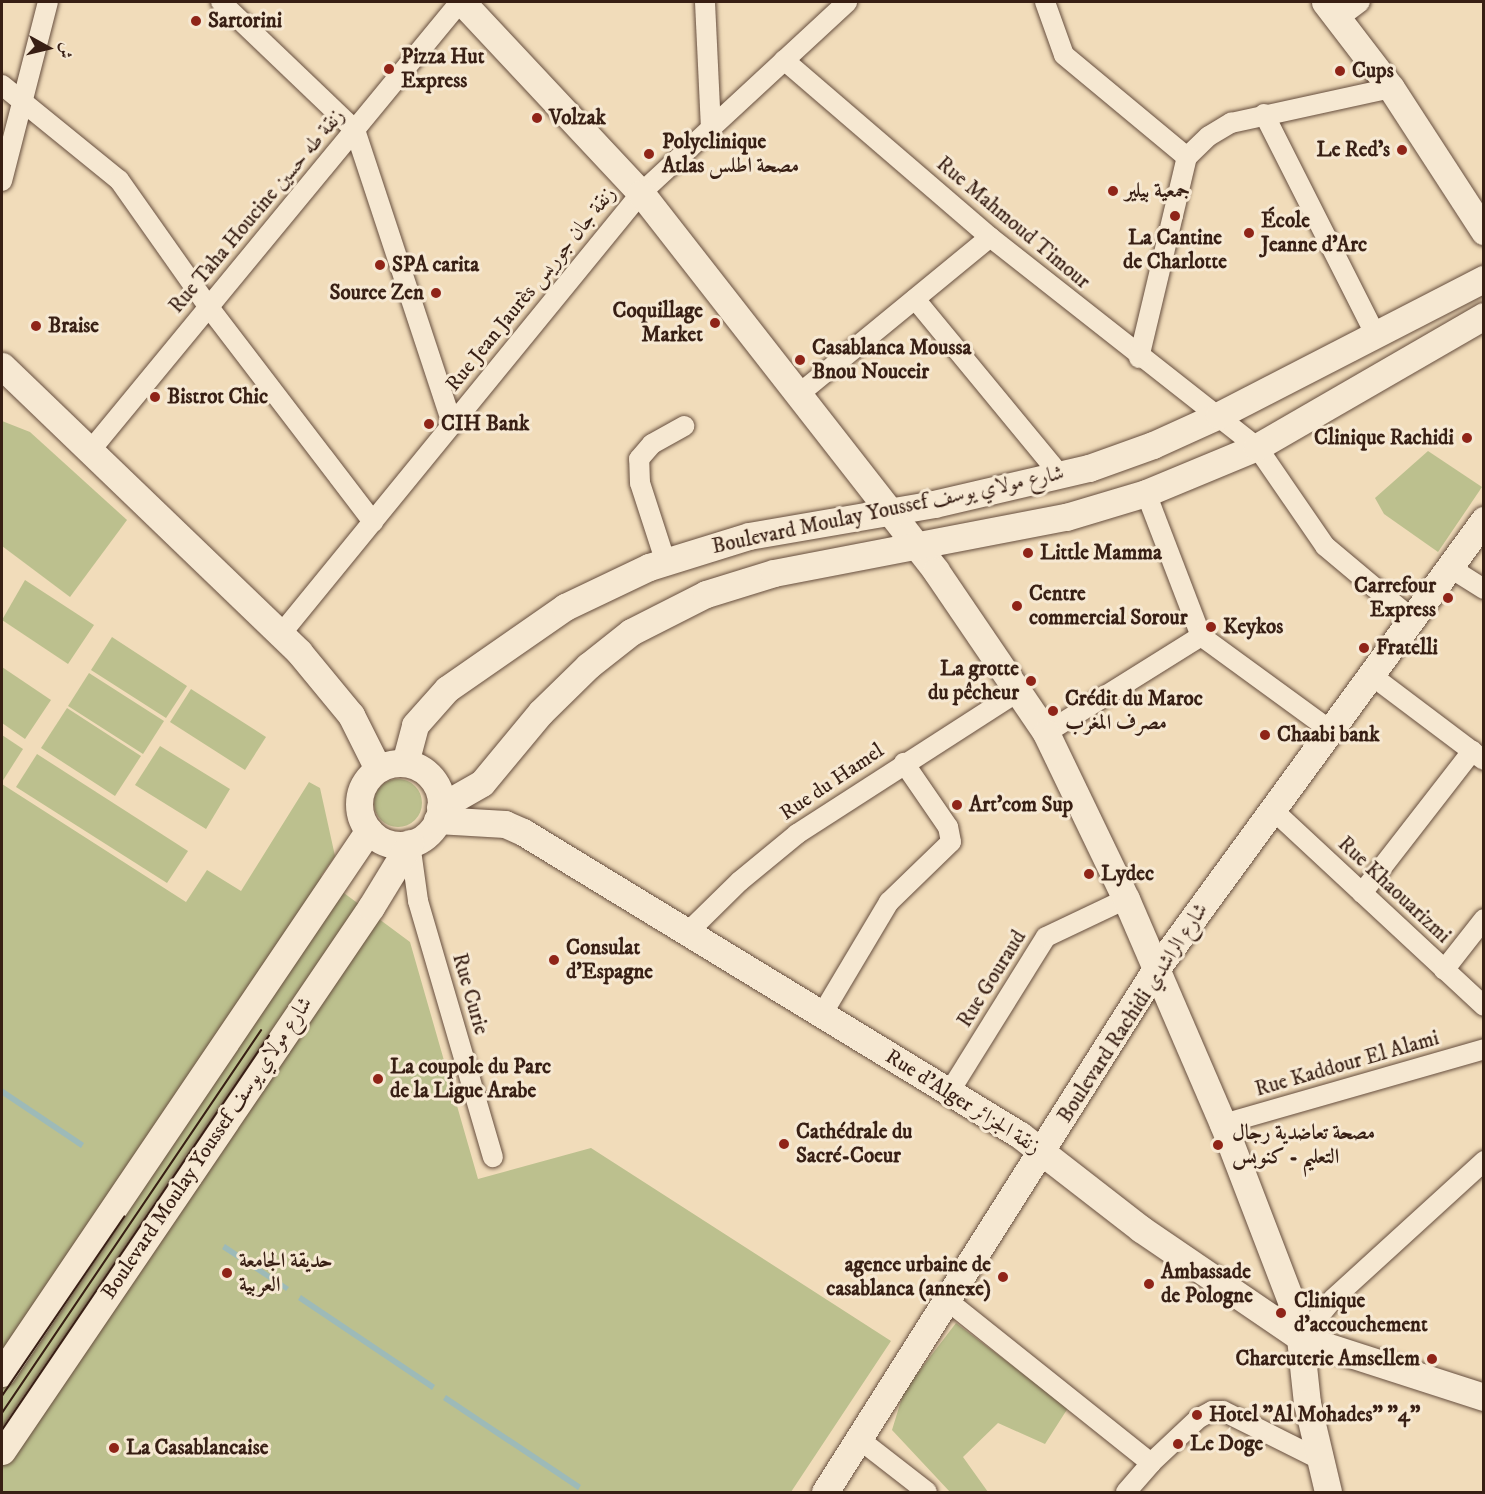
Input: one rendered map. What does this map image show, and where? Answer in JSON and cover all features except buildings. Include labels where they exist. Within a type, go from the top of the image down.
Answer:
[{"type":"main road","points":[[461,2],[641,193],[891,512],[1019,691],[1046,733],[1126,899],[1154,972],[1223,1124],[1298,1319],[1307,1403],[1328,1492]]},
{"type":"main road","points":[[1342,7],[1391,88],[1484,231]]},
{"type":"main road","name":"Boulevard Moulay Youssef شارع مولاي يوسف","points":[[405,763],[415,725],[447,689],[566,607],[665,561],[748,536],[891,512],[1061,476],[1154,446],[1376,336],[1484,279]]},
{"type":"main road","name":"Boulevard Moulay Youssef شارع مولاي يوسف","points":[[439,813],[482,783],[562,689],[632,632],[706,594],[745,581],[825,562],[1066,517],[1146,494],[1257,447],[1484,316]]},
{"type":"main road","points":[[2,366],[281,634],[351,715],[378,769]]},
{"type":"main road","name":"Boulevard Rachidi شارع الراشدي","points":[[825,1492],[869,1447],[948,1301],[1154,972],[1484,520]]},
{"type":"main road","points":[[405,763],[431,778],[439,813],[428,833],[410,843],[388,843],[369,830],[362,818],[359,800],[366,781],[378,769],[405,763]]},
{"type":"main road","name":"Rue d'Alger زنقة الجزائر","points":[[439,813],[505,824],[821,1016],[950,1090],[1043,1151],[1141,1228],[1301,1338],[1484,1397]]},
{"type":"main road","name":"Boulevard Moulay Youssef شارع مولاي يوسف","points":[[2,1373],[369,830]]},
{"type":"main road","name":"Boulevard Moulay Youssef شارع مولاي يوسف","points":[[2,1451],[371,908],[410,843]]},
{"type":"street","points":[[2,181],[48,2]]},
{"type":"street","points":[[221,2],[355,130],[452,424]]},
{"type":"street","name":"Rue Taha Houcine زنقة طه حسين","points":[[90,451],[461,2]]},
{"type":"street","points":[[705,2],[711,128]]},
{"type":"street","name":"Rue Jean Jaurès زنقة جان جوريس","points":[[281,634],[641,193],[847,2]]},
{"type":"street","points":[[1047,4],[1056,39],[1064,55],[1187,157]]},
{"type":"street","name":"Rue Mahmoud Timour","points":[[784,60],[990,237],[1139,358],[1219,415],[1257,447],[1325,546],[1412,619]]},
{"type":"street","points":[[2,85],[120,180],[208,306],[373,522]]},
{"type":"street","points":[[1139,358],[1187,157],[1209,136],[1231,123],[1391,88]]},
{"type":"street","points":[[1264,114],[1376,336]]},
{"type":"street","points":[[799,394],[990,237]]},
{"type":"street","points":[[915,299],[1061,476]]},
{"type":"street","points":[[665,561],[640,483],[639,459],[652,444],[684,426]]},
{"type":"street","points":[[1146,494],[1200,636],[1330,730]]},
{"type":"street","points":[[1449,567],[1484,589]]},
{"type":"street","points":[[1046,733],[1200,636]]},
{"type":"street","points":[[1362,893],[1478,755],[1371,675]]},
{"type":"street","name":"Rue du Hamel","points":[[687,933],[772,852],[904,763],[1019,691]]},
{"type":"street","points":[[821,1016],[889,902],[951,842],[948,826],[904,763]]},
{"type":"street","name":"Rue Khaouarizmi","points":[[1273,810],[1484,1006]]},
{"type":"street","name":"Rue Curie","points":[[410,843],[418,901],[493,1157]]},
{"type":"street","name":"Rue Gouraud","points":[[950,1090],[1046,937],[1126,899]]},
{"type":"street","points":[[1444,970],[1484,919]]},
{"type":"street","name":"Rue Kaddour El Alami","points":[[1223,1124],[1484,1049]]},
{"type":"street","points":[[1301,1338],[1333,1299],[1484,1161]]},
{"type":"street","points":[[948,1301],[1151,1463]]},
{"type":"street","points":[[1126,1492],[1151,1463],[1199,1418],[1218,1410],[1319,1459]]},
{"type":"street","points":[[869,1447],[927,1492]]},
{"type":"green space","points":[[2,421],[30,432],[127,520],[70,597],[2,546]]},
{"type":"green space","points":[[1428,451],[1482,487],[1438,552],[1384,514],[1375,498]]},
{"type":"green space","points":[[25,580],[94,625],[68,664],[2,620]]},
{"type":"green space","points":[[112,637],[187,686],[166,718],[91,670]]},
{"type":"green space","points":[[2,667],[51,700],[25,739],[2,723]]},
{"type":"green space","points":[[89,673],[164,721],[143,754],[68,706]]},
{"type":"green space","points":[[191,689],[266,737],[245,770],[170,722]]},
{"type":"green space","points":[[67,708],[141,756],[115,796],[41,748]]},
{"type":"green space","points":[[2,735],[23,749],[2,782]]},
{"type":"green space","points":[[160,746],[230,789],[206,829],[135,785]]},
{"type":"green space","points":[[37,754],[188,851],[167,883],[16,787]]},
{"type":"green space","points":[[398,779],[415,786],[422,803],[415,820],[398,827],[381,820],[374,803],[381,786]]},
{"type":"green space","points":[[309,782],[320,788],[335,856],[321,876],[410,942],[478,1179],[591,1148],[891,1341],[791,1492],[2,1492],[2,784],[186,902],[207,870],[241,891]]},
{"type":"green space","points":[[956,1323],[1068,1408],[1045,1444],[998,1423],[963,1457],[988,1492],[950,1492],[892,1430],[904,1391]]},
{"type":"water","points":[[2,1088],[84,1143],[81,1148],[2,1095]]},
{"type":"water","points":[[225,1244],[289,1287],[286,1291],[222,1249]]},
{"type":"water","points":[[301,1295],[435,1385],[432,1390],[298,1300]]},
{"type":"water","points":[[446,1395],[581,1485],[578,1490],[443,1400]]},
{"type":"tram line","points":[[2,1413],[261,1031]]},
{"type":"tram line","points":[[2,1430],[269,1036]]},
{"type":"tram line","points":[[2,1396],[124,1217]]},
{"type":"place","name":"Sartorini","points":[[196,21]]},
{"type":"place","name":"Pizza Hut Express","points":[[389,69]]},
{"type":"place","name":"Cups","points":[[1340,71]]},
{"type":"place","name":"Volzak","points":[[537,118]]},
{"type":"place","name":"Le Red's","points":[[1402,150]]},
{"type":"place","name":"Polyclinique Atlas مصحة اطلس","points":[[649,154]]},
{"type":"place","name":"جمعية بيلير","points":[[1113,191]]},
{"type":"place","name":"La Cantine de Charlotte","points":[[1175,216]]},
{"type":"place","name":"École Jeanne d'Arc","points":[[1249,233]]},
{"type":"place","name":"SPA carita","points":[[380,265]]},
{"type":"place","name":"Source Zen","points":[[436,293]]},
{"type":"place","name":"Coquillage Market","points":[[715,323]]},
{"type":"place","name":"Braise","points":[[36,326]]},
{"type":"place","name":"Casablanca Moussa Bnou Nouceir","points":[[800,360]]},
{"type":"place","name":"Bistrot Chic","points":[[155,397]]},
{"type":"place","name":"CIH Bank","points":[[429,424]]},
{"type":"place","name":"Clinique Rachidi","points":[[1467,438]]},
{"type":"place","name":"Little Mamma","points":[[1028,553]]},
{"type":"place","name":"Carrefour Express","points":[[1448,598]]},
{"type":"place","name":"Centre commercial Sorour","points":[[1017,606]]},
{"type":"place","name":"Keykos","points":[[1211,627]]},
{"type":"place","name":"Fratelli","points":[[1364,648]]},
{"type":"place","name":"La grotte du pêcheur","points":[[1031,681]]},
{"type":"place","name":"Crédit du Maroc مصرف المغرب","points":[[1053,711]]},
{"type":"place","name":"Chaabi bank","points":[[1265,735]]},
{"type":"place","name":"Art'com Sup","points":[[957,805]]},
{"type":"place","name":"Lydec","points":[[1089,874]]},
{"type":"place","name":"Consulat d'Espagne","points":[[554,960]]},
{"type":"place","name":"La coupole du Parc de la Ligue Arabe","points":[[378,1079]]},
{"type":"place","name":"Cathédrale du Sacré-Coeur","points":[[784,1144]]},
{"type":"place","name":"مصحة تعاضدية رجال التعليم - كنوبس","points":[[1218,1145]]},
{"type":"place","name":"حديقة الجامعة العربية","points":[[227,1273]]},
{"type":"place","name":"agence urbaine de casablanca (annexe)","points":[[1003,1277]]},
{"type":"place","name":"Ambassade de Pologne","points":[[1149,1284]]},
{"type":"place","name":"Clinique d'accouchement","points":[[1281,1313]]},
{"type":"place","name":"Charcuterie Amsellem","points":[[1432,1359]]},
{"type":"place","name":"Hotel \"Al Mohades\" \"4\"","points":[[1197,1415]]},
{"type":"place","name":"Le Doge","points":[[1178,1444]]},
{"type":"place","name":"La Casablancaise","points":[[114,1448]]}]
